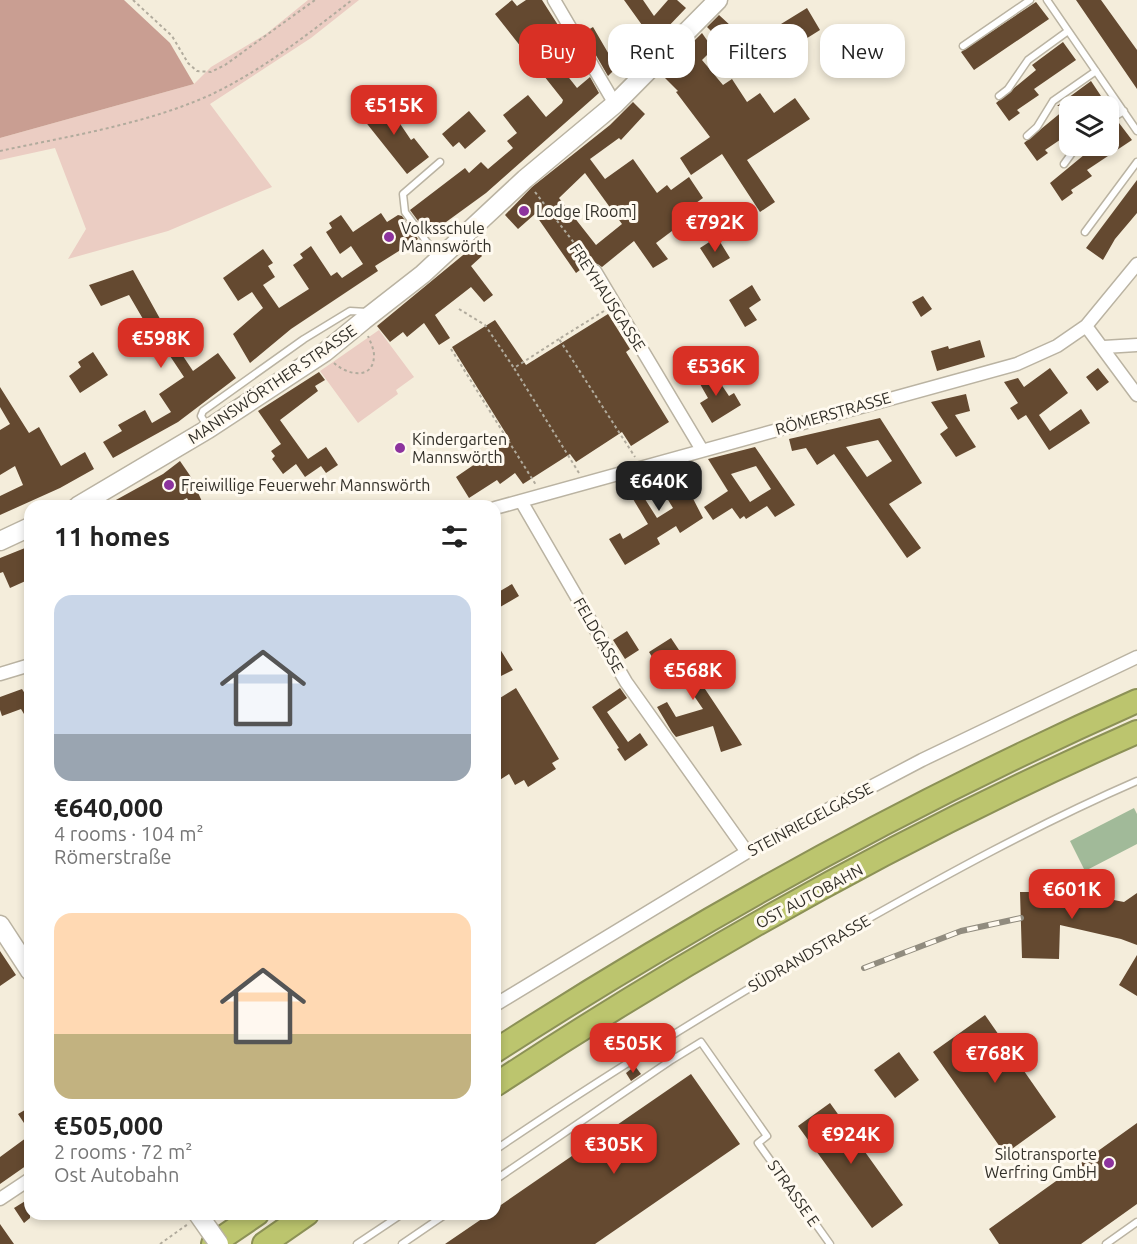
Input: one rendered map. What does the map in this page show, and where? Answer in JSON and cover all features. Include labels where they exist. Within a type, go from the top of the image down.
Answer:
[{"type":"highway","name":"OST AUTOBAHN","points":[[501,1048],[744,899],[932,798],[1137,702]]},
{"type":"highway","name":"OST AUTOBAHN","points":[[501,1081],[569,1036],[755,925],[945,824],[1137,732]]},
{"type":"highway","points":[[213,1244],[248,1220]]},
{"type":"highway","points":[[264,1244],[298,1220]]},
{"type":"main road","name":"MANNSWÖRTHER STRASSE","points":[[88,500],[208,429],[325,352],[439,259],[525,179],[615,104],[718,0]]},
{"type":"main road","points":[[0,541],[24,530]]},
{"type":"main road","points":[[0,925],[24,962]]},
{"type":"main road","points":[[199,1220],[219,1244]]},
{"type":"street","points":[[554,0],[615,104]]},
{"type":"street","name":"RÖMERSTRASSE","points":[[501,506],[1017,364],[1057,346],[1086,326],[1137,264]]},
{"type":"street","name":"FREYHAUSGASSE","points":[[595,271],[702,450]]},
{"type":"street","points":[[1086,326],[1104,347],[1137,395]]},
{"type":"street","points":[[1104,347],[1137,345]]},
{"type":"street","name":"FELDGASSE","points":[[520,501],[626,682],[747,852]]},
{"type":"street","name":"STEINRIEGELGASSE","points":[[501,1001],[747,852],[922,760],[1137,657]]},
{"type":"street","points":[[0,674],[24,667]]},
{"type":"street","points":[[0,1199],[24,1183]]},
{"type":"lane","points":[[963,46],[1030,0]]},
{"type":"lane","points":[[1047,0],[1137,131]]},
{"type":"lane","points":[[999,96],[1008,89],[1028,60],[1068,31]]},
{"type":"lane","points":[[1027,136],[1037,127],[1053,101],[1096,70]]},
{"type":"lane","points":[[1119,114],[1124,111]]},
{"type":"lane","points":[[1064,164],[1070,156]]},
{"type":"lane","points":[[439,259],[405,212],[403,194],[440,162]]},
{"type":"lane","points":[[1085,232],[1137,162]]},
{"type":"lane","points":[[208,429],[201,416],[203,411],[258,371],[350,311],[366,319]]},
{"type":"lane","points":[[258,371],[270,389]]},
{"type":"lane","name":"SÜDRANDSTRASSE","points":[[501,1146],[585,1088],[719,1004],[949,873],[1137,781]]},
{"type":"lane","name":"STRASSE E","points":[[501,1176],[701,1042],[767,1136],[758,1143],[830,1244]]},
{"type":"lane","points":[[357,1244],[393,1220]]},
{"type":"lane","points":[[402,1244],[437,1220]]},
{"type":"lane","points":[[1106,1244],[1137,1222]]},
{"type":"path","points":[[133,0],[172,36],[188,63],[197,71],[211,72],[233,59],[315,0]]},
{"type":"path","points":[[0,151],[138,120],[208,96],[244,77],[288,48],[352,0]]},
{"type":"path","name":"FREYHAUSGASSE","points":[[525,179],[595,271]]},
{"type":"path","points":[[513,368],[614,305]]},
{"type":"path","points":[[459,309],[485,325],[585,483]]},
{"type":"path","points":[[325,352],[342,370],[362,374],[369,369],[374,355],[366,319]]},
{"type":"path","points":[[559,339],[641,467]]},
{"type":"path","points":[[451,349],[542,495]]},
{"type":"path","points":[[160,1244],[192,1220]]},
{"type":"shaded area","points":[[0,0],[124,0],[170,43],[194,84],[0,138]]},
{"type":"shaded area","points":[[308,0],[359,0],[311,38],[210,104],[272,187],[168,231],[68,259],[86,229],[55,148],[0,160],[0,138],[194,84],[211,67],[266,34]]},
{"type":"shaded area","points":[[379,330],[414,377],[396,390],[398,394],[358,423],[320,371]]},
{"type":"shaded area","points":[[1134,808],[1137,814],[1137,844],[1085,871],[1070,841]]},
{"type":"building","points":[[512,0],[517,6],[526,0],[542,0],[557,24],[519,24],[519,44],[495,14]]},
{"type":"building","points":[[624,0],[643,0],[654,16],[668,0],[677,0],[686,8],[671,24],[641,24]]},
{"type":"building","points":[[1076,0],[1101,0],[1137,50],[1137,89]]},
{"type":"building","points":[[1036,2],[1049,19],[974,70],[961,52]]},
{"type":"building","points":[[807,8],[820,30],[808,38],[808,24],[781,24]]},
{"type":"building","points":[[719,15],[729,24],[710,24]]},
{"type":"building","points":[[596,32],[608,53],[608,76],[596,55]]},
{"type":"building","points":[[702,33],[707,40],[707,55],[702,60],[707,66],[707,78],[717,78],[723,85],[732,79],[747,102],[760,93],[774,113],[795,98],[810,119],[747,160],[775,202],[760,212],[722,154],[691,175],[680,158],[710,137],[676,92],[678,91],[665,78],[695,78],[695,40]]},
{"type":"building","points":[[1063,42],[1076,60],[1034,89],[1039,95],[1017,110],[1020,113],[1009,121],[996,103],[1036,70],[1032,65]]},
{"type":"building","points":[[546,78],[569,78],[577,88],[591,78],[599,93],[486,193],[431,233],[427,233],[410,210],[465,168],[469,173],[481,162],[488,169],[513,148],[507,141],[517,133],[503,115],[528,95],[546,117],[563,100]]},
{"type":"building","points":[[1091,81],[1101,96],[1071,96]]},
{"type":"building","points":[[382,97],[411,140],[414,138],[429,157],[407,174],[360,115]]},
{"type":"building","points":[[633,102],[645,114],[621,140],[619,138],[590,159],[605,179],[633,159],[657,193],[667,185],[671,190],[689,177],[703,198],[675,218],[680,225],[656,243],[668,259],[653,268],[634,241],[602,267],[592,261],[576,273],[535,214],[518,229],[505,215],[532,187],[610,125]],"holes":[[[585,173],[622,224],[596,245],[559,198]]]},
{"type":"building","points":[[469,111],[486,131],[465,149],[459,142],[453,147],[442,134]]},
{"type":"building","points":[[1059,114],[1059,140],[1045,150],[1048,153],[1037,161],[1024,143]]},
{"type":"building","points":[[1119,123],[1132,140],[1119,149]]},
{"type":"building","points":[[1083,156],[1108,156],[1087,170],[1092,176],[1071,190],[1073,193],[1062,201],[1050,183]]},
{"type":"building","points":[[1137,180],[1137,213],[1115,239],[1103,260],[1086,248]]},
{"type":"building","points":[[381,213],[387,222],[398,215],[402,216],[418,239],[375,266],[378,271],[291,329],[250,363],[233,334],[263,308],[252,292],[238,301],[223,278],[263,249],[273,263],[268,266],[275,277],[263,285],[279,308],[309,289],[293,265],[303,258],[300,254],[311,246],[331,276],[337,272],[342,278],[363,264],[351,246],[340,254],[326,232],[332,228],[329,223],[341,215],[353,232]]},
{"type":"building","points":[[717,237],[730,258],[713,268],[700,248]]},
{"type":"building","points":[[474,246],[482,256],[471,266],[493,295],[484,302],[471,287],[435,315],[450,338],[439,345],[424,323],[407,337],[403,332],[390,342],[377,326]]},
{"type":"building","points":[[133,270],[169,335],[193,371],[218,353],[236,378],[178,422],[113,458],[103,442],[122,431],[118,425],[145,410],[152,423],[171,412],[159,394],[184,377],[160,341],[157,343],[129,295],[101,306],[89,285]]},
{"type":"building","points":[[752,285],[761,300],[749,308],[757,320],[745,327],[729,300]]},
{"type":"building","points":[[923,296],[932,309],[921,317],[912,302]]},
{"type":"building","points":[[608,314],[630,349],[626,352],[669,422],[631,446],[622,432],[576,462],[570,454],[523,484],[515,473],[500,484],[497,480],[469,498],[456,477],[510,440],[452,347],[495,320],[526,365]]},
{"type":"building","points":[[980,340],[985,357],[937,371],[931,351],[948,346],[949,349]]},
{"type":"building","points":[[93,352],[108,375],[80,393],[69,376],[81,367],[78,362]]},
{"type":"building","points":[[1050,368],[1068,393],[1039,415],[1050,431],[1081,409],[1090,423],[1049,450],[1026,415],[1018,420],[1010,408],[1018,403],[1004,382],[1018,378],[1024,387]]},
{"type":"building","points":[[1098,368],[1109,382],[1097,391],[1086,377]]},
{"type":"building","points":[[711,369],[729,396],[734,393],[741,405],[712,423],[700,403],[708,398],[696,377]]},
{"type":"building","points":[[319,372],[325,380],[315,386],[318,391],[280,420],[308,459],[326,447],[338,465],[326,473],[321,466],[305,477],[296,464],[283,474],[272,459],[275,456],[271,451],[281,444],[258,411]]},
{"type":"building","points":[[0,387],[29,433],[39,427],[61,466],[85,452],[94,469],[33,500],[24,500],[24,504],[0,515],[0,496],[23,485],[15,466],[0,475],[0,430],[10,424],[0,407]]},
{"type":"building","points":[[966,394],[970,411],[955,415],[976,447],[956,457],[940,434],[948,428],[931,402]]},
{"type":"building","points":[[880,418],[922,483],[889,504],[921,548],[907,558],[834,454],[817,465],[806,448],[792,451],[789,439]],"holes":[[[878,440],[892,461],[867,477],[846,447]]]},
{"type":"building","points":[[755,447],[795,505],[775,517],[767,506],[746,519],[744,516],[740,519],[732,508],[713,520],[704,507],[728,491],[708,459]],"holes":[[[756,466],[771,489],[750,502],[731,474]]]},
{"type":"building","name":"Freiwillige Feuerwehr Mannswörth","points":[[180,461],[191,477],[201,500],[188,500],[187,498],[183,500],[116,500],[163,474]]},
{"type":"building","points":[[689,465],[694,480],[685,483],[703,518],[680,533],[676,526],[657,538],[660,544],[625,565],[609,539],[620,533],[623,539],[648,524],[630,494],[628,485]],"holes":[[[662,490],[673,508],[657,518],[643,496]]]},
{"type":"building","points":[[24,548],[24,582],[10,588],[3,572],[0,573],[0,558]]},
{"type":"building","points":[[512,584],[519,596],[501,606],[501,590]]},
{"type":"building","points":[[627,631],[639,650],[625,659],[613,640]]},
{"type":"building","points":[[671,638],[742,745],[721,752],[713,726],[676,737],[672,732],[657,707],[667,702],[676,717],[703,709],[670,661],[659,668],[649,652]]},
{"type":"building","points":[[501,651],[513,670],[501,676]]},
{"type":"building","points":[[516,688],[559,759],[552,763],[556,769],[528,787],[524,780],[515,785],[509,774],[501,779],[501,697]]},
{"type":"building","points":[[620,688],[627,698],[607,712],[628,742],[640,733],[648,745],[625,761],[592,707]]},
{"type":"building","points":[[22,689],[24,714],[21,709],[2,716],[0,697]]},
{"type":"building","points":[[1020,892],[1073,892],[1124,902],[1137,893],[1137,945],[1060,925],[1059,959],[1022,958]]},
{"type":"building","points":[[0,951],[16,975],[0,986]]},
{"type":"building","points":[[1137,955],[1137,996],[1119,985]]},
{"type":"building","name":"Silotransporte Werfring GmbH","points":[[985,1015],[1056,1117],[1005,1154],[933,1052]]},
{"type":"building","points":[[899,1052],[919,1080],[895,1098],[874,1070]]},
{"type":"building","points":[[635,1066],[641,1074],[631,1081],[626,1073]]},
{"type":"building","points":[[691,1074],[740,1144],[595,1244],[445,1244],[480,1220],[501,1220],[501,1205]]},
{"type":"building","points":[[830,1103],[903,1205],[872,1228],[798,1126]]},
{"type":"building","points":[[24,1110],[24,1123],[18,1114]]},
{"type":"building","name":"Silotransporte Werfring GmbH","points":[[1137,1123],[1137,1204],[1081,1244],[999,1244],[989,1229]]},
{"type":"building","points":[[24,1139],[24,1167],[0,1184],[0,1157]]},
{"type":"building","points":[[24,1202],[24,1220],[28,1220],[24,1223],[14,1208]]},
{"type":"building","points":[[0,1224],[14,1244],[0,1244]]},
{"type":"railway","points":[[864,968],[961,931],[1021,918]]},
{"type":"place","name":"Lodge [Room]","points":[[524,211]]},
{"type":"place","name":"Volksschule Mannswörth","points":[[389,237]]},
{"type":"place","name":"Kindergarten Mannswörth","points":[[400,448]]},
{"type":"place","name":"Freiwillige Feuerwehr Mannswörth","points":[[169,485]]},
{"type":"place","name":"Silotransporte Werfring GmbH","points":[[1109,1163]]}]
